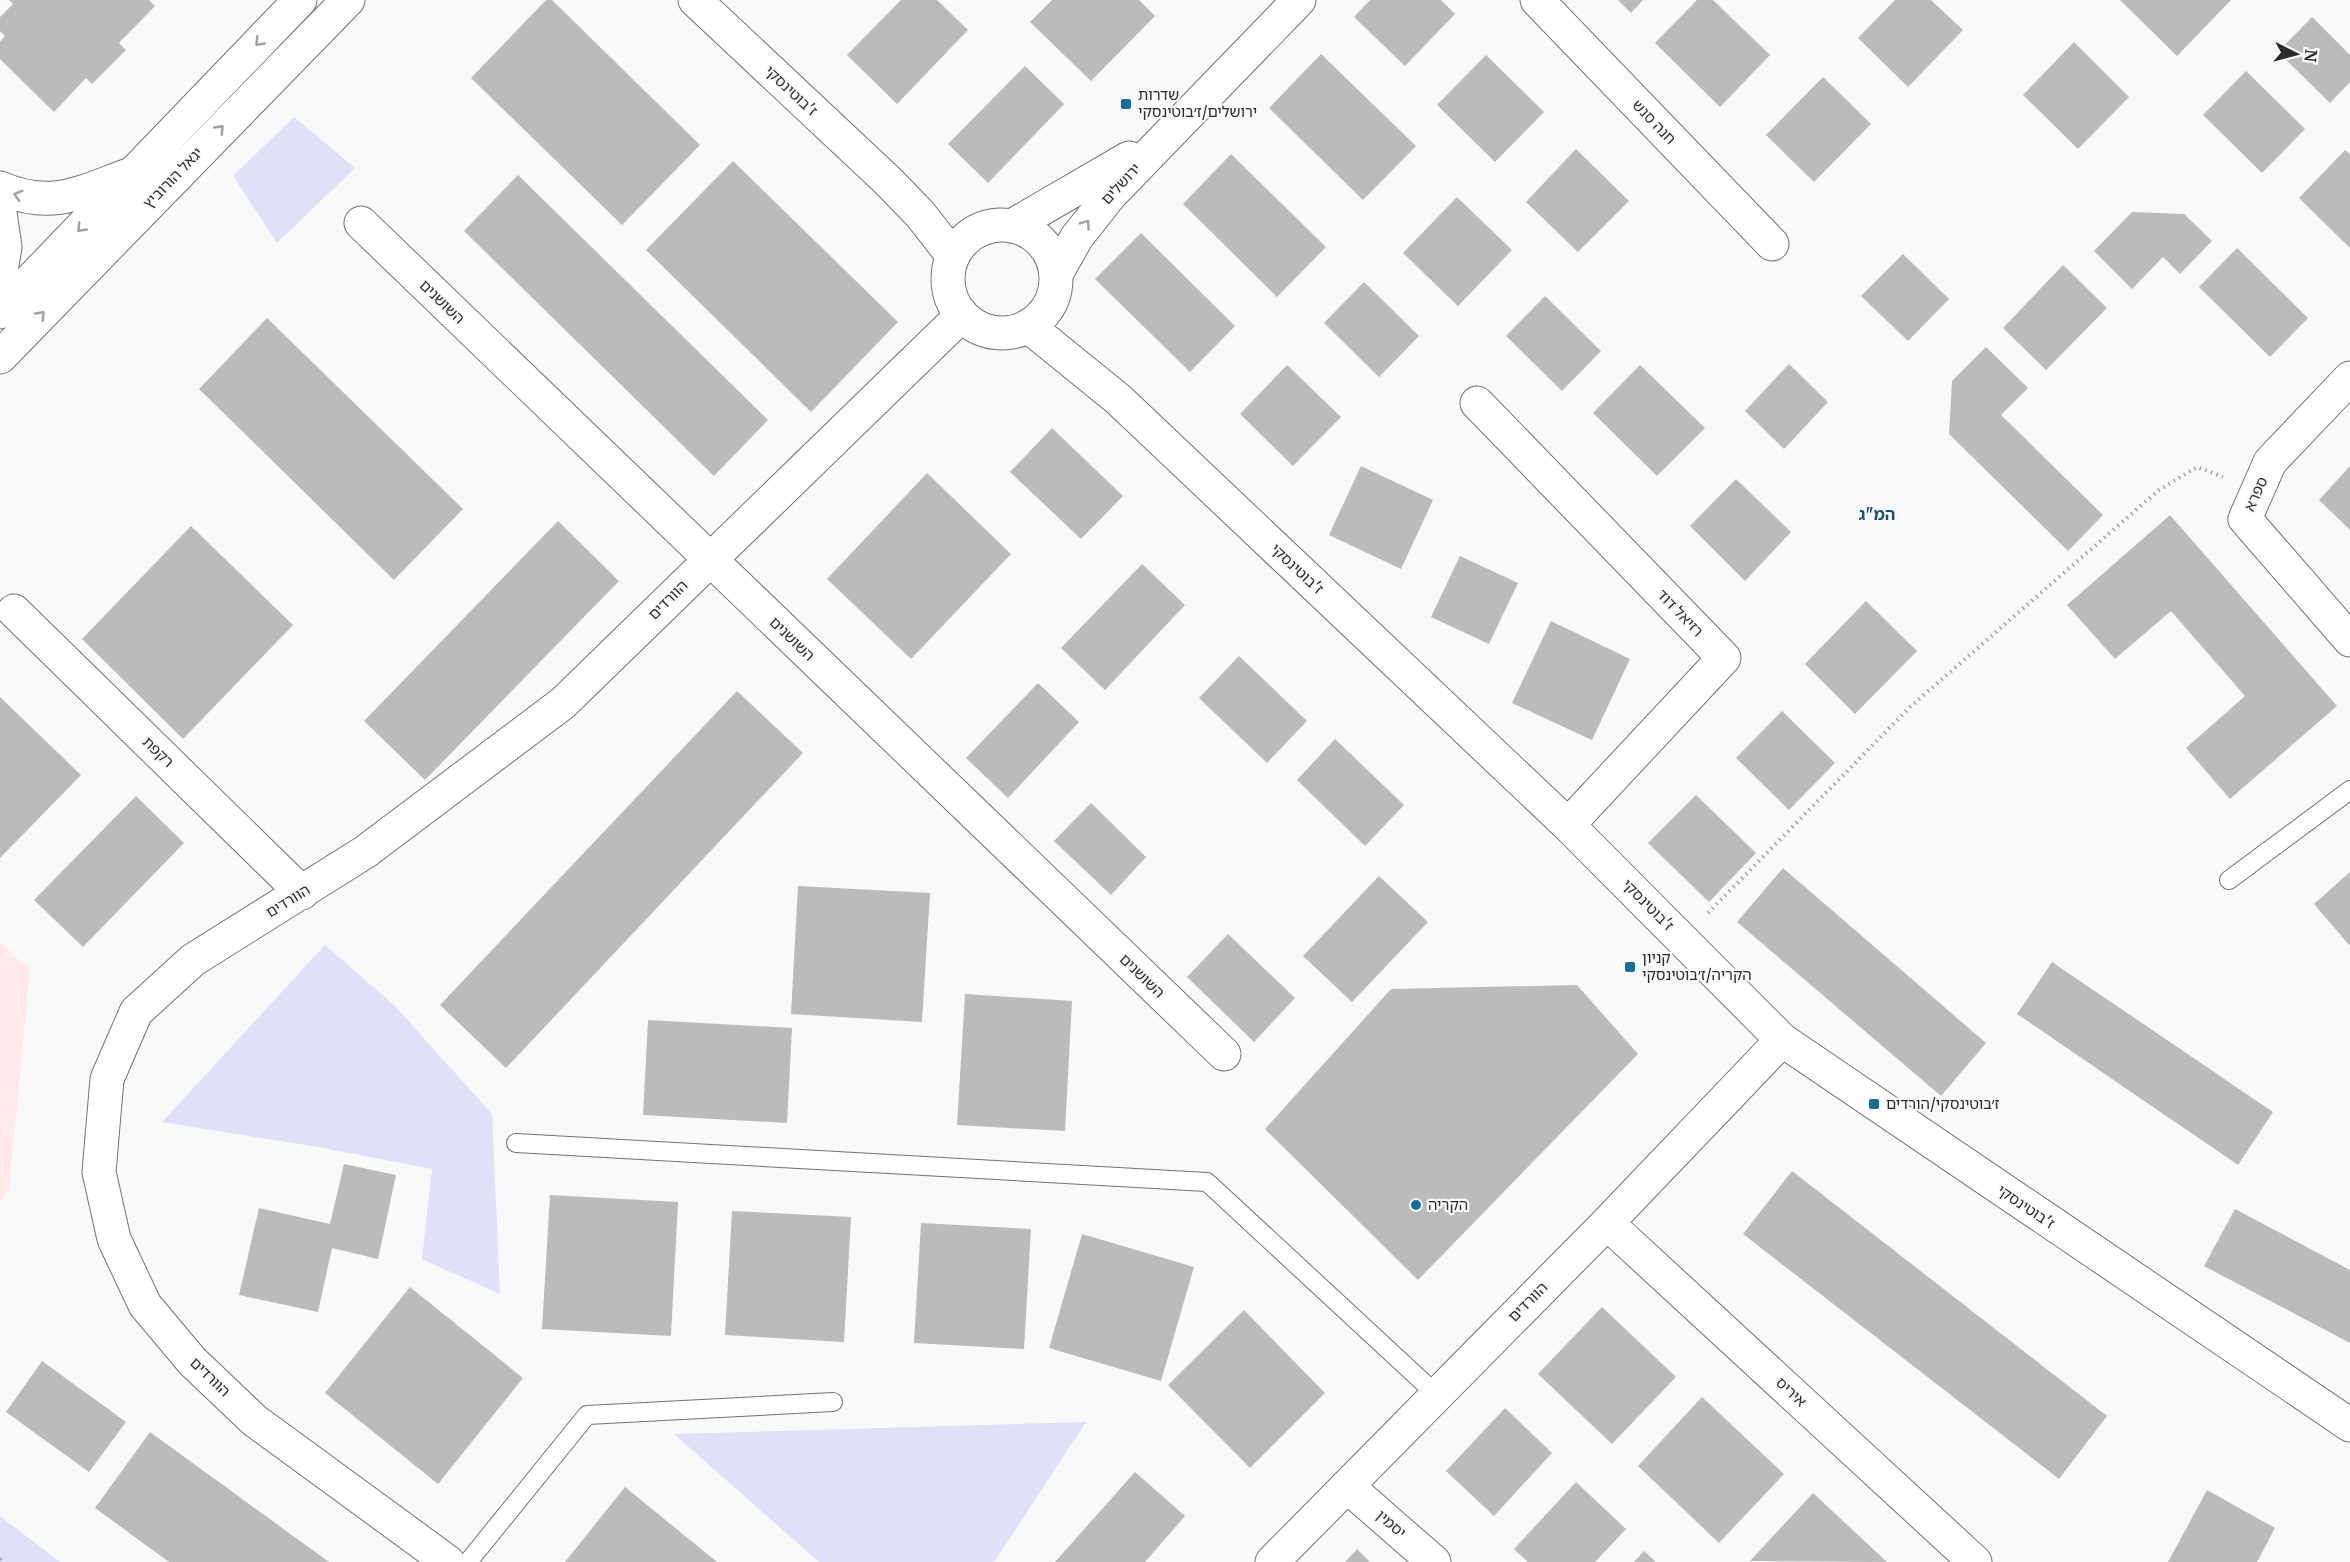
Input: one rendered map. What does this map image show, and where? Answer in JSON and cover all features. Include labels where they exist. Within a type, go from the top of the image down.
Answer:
[{"type":"street","points":[[0,312],[300,0]]},
{"type":"street","name":"יגאל הורוביץ","points":[[0,357],[348,0]]},
{"type":"street","name":"ז'בוטינסקי","points":[[695,0],[888,182],[920,214],[953,256]]},
{"type":"street","name":"ירושלים","points":[[1054,287],[1092,216],[1299,0]]},
{"type":"street","name":"חנה סנש","points":[[1537,0],[1772,244]]},
{"type":"street","name":"ירושלים","points":[[1012,226],[1129,157],[1198,103]]},
{"type":"street","points":[[0,188],[24,198],[58,199],[79,195],[134,173]]},
{"type":"street","name":"ז'בוטינסקי","points":[[888,182],[918,203],[978,230]]},
{"type":"street","points":[[0,213],[4,247],[0,277]]},
{"type":"street","name":"השושנים","points":[[361,223],[1224,1054]]},
{"type":"street","points":[[995,225],[1012,226],[1029,231],[1042,242],[1051,257],[1054,287],[1038,319],[1028,326],[1000,333],[986,331],[962,315],[948,287],[953,256],[963,241],[978,230],[995,225]]},
{"type":"street","name":"ז'בוטינסקי","points":[[1054,287],[1065,327],[1119,399]]},
{"type":"street","name":"הוורדים","points":[[448,1562],[254,1420],[192,1361],[145,1305],[114,1239],[99,1172],[107,1079],[136,1012],[193,960],[365,852],[564,704],[962,315]]},
{"type":"street","name":"ז'בוטינסקי","points":[[1028,326],[1119,399],[1568,825],[1782,1040],[2350,1425]]},
{"type":"street","name":"ספרא","points":[[2350,378],[2270,462],[2245,519],[2350,640]]},
{"type":"street","name":"רזיאל דוד","points":[[1477,403],[1724,658],[1568,825]]},
{"type":"street","name":"רקפת","points":[[14,611],[302,893]]},
{"type":"street","name":"הוורדים","points":[[1272,1562],[1607,1223],[1782,1040]]},
{"type":"street","name":"איריס","points":[[1607,1223],[1976,1562]]},
{"type":"street","name":"יסמין","points":[[1347,1486],[1434,1562]]},
{"type":"lane","points":[[2229,880],[2350,790]]},
{"type":"lane","points":[[516,1143],[1207,1182],[1437,1395]]},
{"type":"lane","points":[[468,1562],[587,1414],[832,1402]]},
{"type":"path","points":[[1682,940],[1910,706],[2159,490],[2197,467],[2258,490]]},
{"type":"path","points":[[0,1559],[4,1562]]},
{"type":"shaded area","points":[[294,117],[355,168],[277,243],[233,176]]},
{"type":"shaded area","points":[[0,943],[30,970],[9,1189],[0,1201]]},
{"type":"shaded area","points":[[325,945],[395,1006],[492,1114],[500,1294],[422,1259],[432,1169],[318,1147],[162,1122]]},
{"type":"shaded area","points":[[1086,1422],[994,1562],[819,1562],[674,1434]]},
{"type":"shaded area","points":[[0,1516],[60,1562],[0,1562]]},
{"type":"building","points":[[9,0],[149,0],[155,6],[119,43],[126,50],[92,84],[86,78],[54,112],[0,59],[0,42],[5,36],[0,31],[0,17],[13,4]]},
{"type":"building","points":[[546,0],[552,0],[700,145],[622,225],[471,78]]},
{"type":"building","points":[[901,0],[937,0],[968,30],[897,104],[847,55]]},
{"type":"building","points":[[1052,0],[1139,0],[1155,16],[1091,81],[1030,22]]},
{"type":"building","points":[[1370,0],[1441,0],[1455,14],[1405,66],[1354,17]]},
{"type":"building","points":[[1618,0],[1643,0],[1631,13]]},
{"type":"building","points":[[1697,0],[1713,0],[1770,55],[1720,107],[1655,43]]},
{"type":"building","points":[[1895,0],[1931,0],[1963,30],[1908,87],[1858,38]]},
{"type":"building","points":[[2120,0],[2231,0],[2177,56]]},
{"type":"building","points":[[2312,17],[2350,55],[2350,82],[2330,103],[2278,52]]},
{"type":"building","points":[[2074,42],[2129,97],[2078,149],[2023,95]]},
{"type":"building","points":[[1321,54],[1416,146],[1363,200],[1269,108]]},
{"type":"building","points":[[1486,55],[1544,112],[1495,162],[1437,105]]},
{"type":"building","points":[[1025,66],[1064,104],[988,183],[948,144]]},
{"type":"building","points":[[2246,71],[2305,129],[2262,173],[2203,115]]},
{"type":"building","points":[[1823,77],[1871,124],[1814,182],[1766,135]]},
{"type":"building","points":[[1576,149],[1629,201],[1578,252],[1526,202]]},
{"type":"building","points":[[2345,150],[2350,154],[2350,248],[2299,198]]},
{"type":"building","points":[[1231,154],[1326,247],[1277,297],[1183,204]]},
{"type":"building","points":[[733,161],[898,322],[811,412],[646,250]]},
{"type":"building","points":[[518,175],[768,420],[714,476],[464,231]]},
{"type":"building","points":[[1457,197],[1512,250],[1458,306],[1403,253]]},
{"type":"building","points":[[2132,212],[2184,214],[2212,241],[2180,274],[2163,257],[2132,289],[2094,251]]},
{"type":"building","points":[[1141,233],[1235,326],[1190,372],[1095,279]]},
{"type":"building","points":[[2237,248],[2308,318],[2270,357],[2199,287]]},
{"type":"building","points":[[1903,254],[1949,299],[1908,341],[1861,296]]},
{"type":"building","points":[[2063,265],[2107,308],[2046,370],[2003,328]]},
{"type":"building","points":[[1364,282],[1419,336],[1379,377],[1324,323]]},
{"type":"building","points":[[1545,296],[1601,351],[1562,391],[1506,336]]},
{"type":"building","points":[[267,318],[463,509],[394,580],[199,389]]},
{"type":"building","points":[[1986,347],[2028,388],[2001,415],[2103,515],[2068,551],[1949,434],[1952,381]]},
{"type":"building","points":[[1789,364],[1828,402],[1784,449],[1745,411]]},
{"type":"building","points":[[1287,365],[1341,417],[1293,466],[1240,414]]},
{"type":"building","points":[[1640,365],[1705,428],[1657,476],[1593,413]]},
{"type":"building","points":[[1052,428],[1123,496],[1081,539],[1010,472]]},
{"type":"building","points":[[1361,466],[1433,500],[1401,569],[1329,535]]},
{"type":"building","points":[[2350,466],[2350,530],[2319,500]]},
{"type":"building","points":[[927,473],[1011,554],[911,659],[827,579]]},
{"type":"building","points":[[1736,479],[1791,532],[1745,581],[1690,526]]},
{"type":"building","points":[[2170,515],[2337,706],[2230,799],[2186,748],[2245,696],[2171,611],[2115,659],[2067,605]]},
{"type":"building","points":[[558,521],[619,581],[425,780],[364,721]]},
{"type":"building","points":[[191,526],[293,625],[183,739],[82,639]]},
{"type":"building","points":[[1460,556],[1518,583],[1489,644],[1431,617]]},
{"type":"building","points":[[1142,564],[1185,605],[1105,690],[1061,648]]},
{"type":"building","points":[[1866,601],[1917,651],[1855,714],[1805,664]]},
{"type":"building","points":[[1551,621],[1630,659],[1592,740],[1512,703]]},
{"type":"building","points":[[1239,656],[1307,721],[1267,763],[1199,698]]},
{"type":"building","points":[[1038,683],[1079,722],[1008,798],[966,758]]},
{"type":"building","points":[[737,691],[803,753],[506,1068],[440,1005]]},
{"type":"building","points":[[0,697],[81,775],[0,858]]},
{"type":"building","points":[[1782,711],[1835,763],[1789,810],[1736,758]]},
{"type":"building","points":[[1335,739],[1404,805],[1365,846],[1297,780]]},
{"type":"building","points":[[1696,795],[1756,853],[1709,902],[1648,843]]},
{"type":"building","points":[[136,796],[184,843],[83,947],[34,900]]},
{"type":"building","points":[[1091,803],[1146,857],[1111,895],[1054,841]]},
{"type":"building","points":[[1783,868],[1986,1043],[1941,1096],[1737,922]]},
{"type":"building","points":[[2350,872],[2350,946],[2314,904]]},
{"type":"building","points":[[1379,876],[1428,922],[1352,1002],[1303,956]]},
{"type":"building","points":[[798,886],[930,893],[922,1022],[791,1014]]},
{"type":"building","points":[[1228,934],[1295,998],[1254,1042],[1187,977]]},
{"type":"building","points":[[2052,962],[2273,1112],[2238,1165],[2017,1014]]},
{"type":"building","name":"הקריה","points":[[1577,985],[1638,1054],[1418,1280],[1265,1129],[1391,989]]},
{"type":"building","points":[[965,994],[1072,1001],[1065,1131],[957,1125]]},
{"type":"building","points":[[648,1020],[792,1028],[787,1123],[643,1115]]},
{"type":"building","points":[[344,1164],[396,1175],[378,1259],[332,1248],[318,1312],[239,1295],[259,1208],[330,1224]]},
{"type":"building","points":[[1792,1171],[2107,1416],[2059,1479],[1743,1234]]},
{"type":"building","points":[[550,1195],[678,1202],[671,1336],[542,1329]]},
{"type":"building","points":[[2235,1209],[2350,1270],[2350,1343],[2204,1266]]},
{"type":"building","points":[[732,1211],[851,1217],[844,1342],[725,1335]]},
{"type":"building","points":[[921,1223],[1031,1229],[1024,1349],[914,1343]]},
{"type":"building","points":[[1082,1234],[1194,1267],[1161,1381],[1049,1348]]},
{"type":"building","points":[[410,1287],[523,1378],[438,1484],[325,1393]]},
{"type":"building","points":[[1602,1307],[1676,1377],[1612,1444],[1538,1374]]},
{"type":"building","points":[[1244,1310],[1325,1393],[1250,1468],[1168,1385]]},
{"type":"building","points":[[42,1361],[126,1422],[89,1472],[6,1412]]},
{"type":"building","points":[[1702,1397],[1784,1474],[1719,1543],[1638,1466]]},
{"type":"building","points":[[1505,1408],[1552,1453],[1494,1516],[1446,1471]]},
{"type":"building","points":[[150,1432],[329,1562],[169,1562],[95,1508]]},
{"type":"building","points":[[1135,1472],[1185,1516],[1145,1562],[1055,1562]]},
{"type":"building","points":[[1576,1482],[1626,1529],[1595,1562],[1528,1562],[1514,1549]]},
{"type":"building","points":[[625,1487],[717,1562],[565,1562]]},
{"type":"building","points":[[2207,1490],[2275,1528],[2257,1562],[2168,1562]]},
{"type":"building","points":[[1813,1493],[1887,1562],[1750,1561]]},
{"type":"building","points":[[1357,1549],[1370,1562],[1345,1562]]},
{"type":"building","points":[[1644,1551],[1656,1562],[1634,1562]]},
{"type":"place","name":"שדרות ירושלים/ז׳בוטינסקי","points":[[1126,104]]},
{"type":"place","name":"קניון הקריה/ז׳בוטינסקי","points":[[1630,967]]},
{"type":"place","name":"ז׳בוטינסקי/הורדים","points":[[1874,1104]]},
{"type":"place","name":"הקריה","points":[[1416,1205]]},
{"type":"district","name":"המ\"ג","points":[[1877,514]]}]
